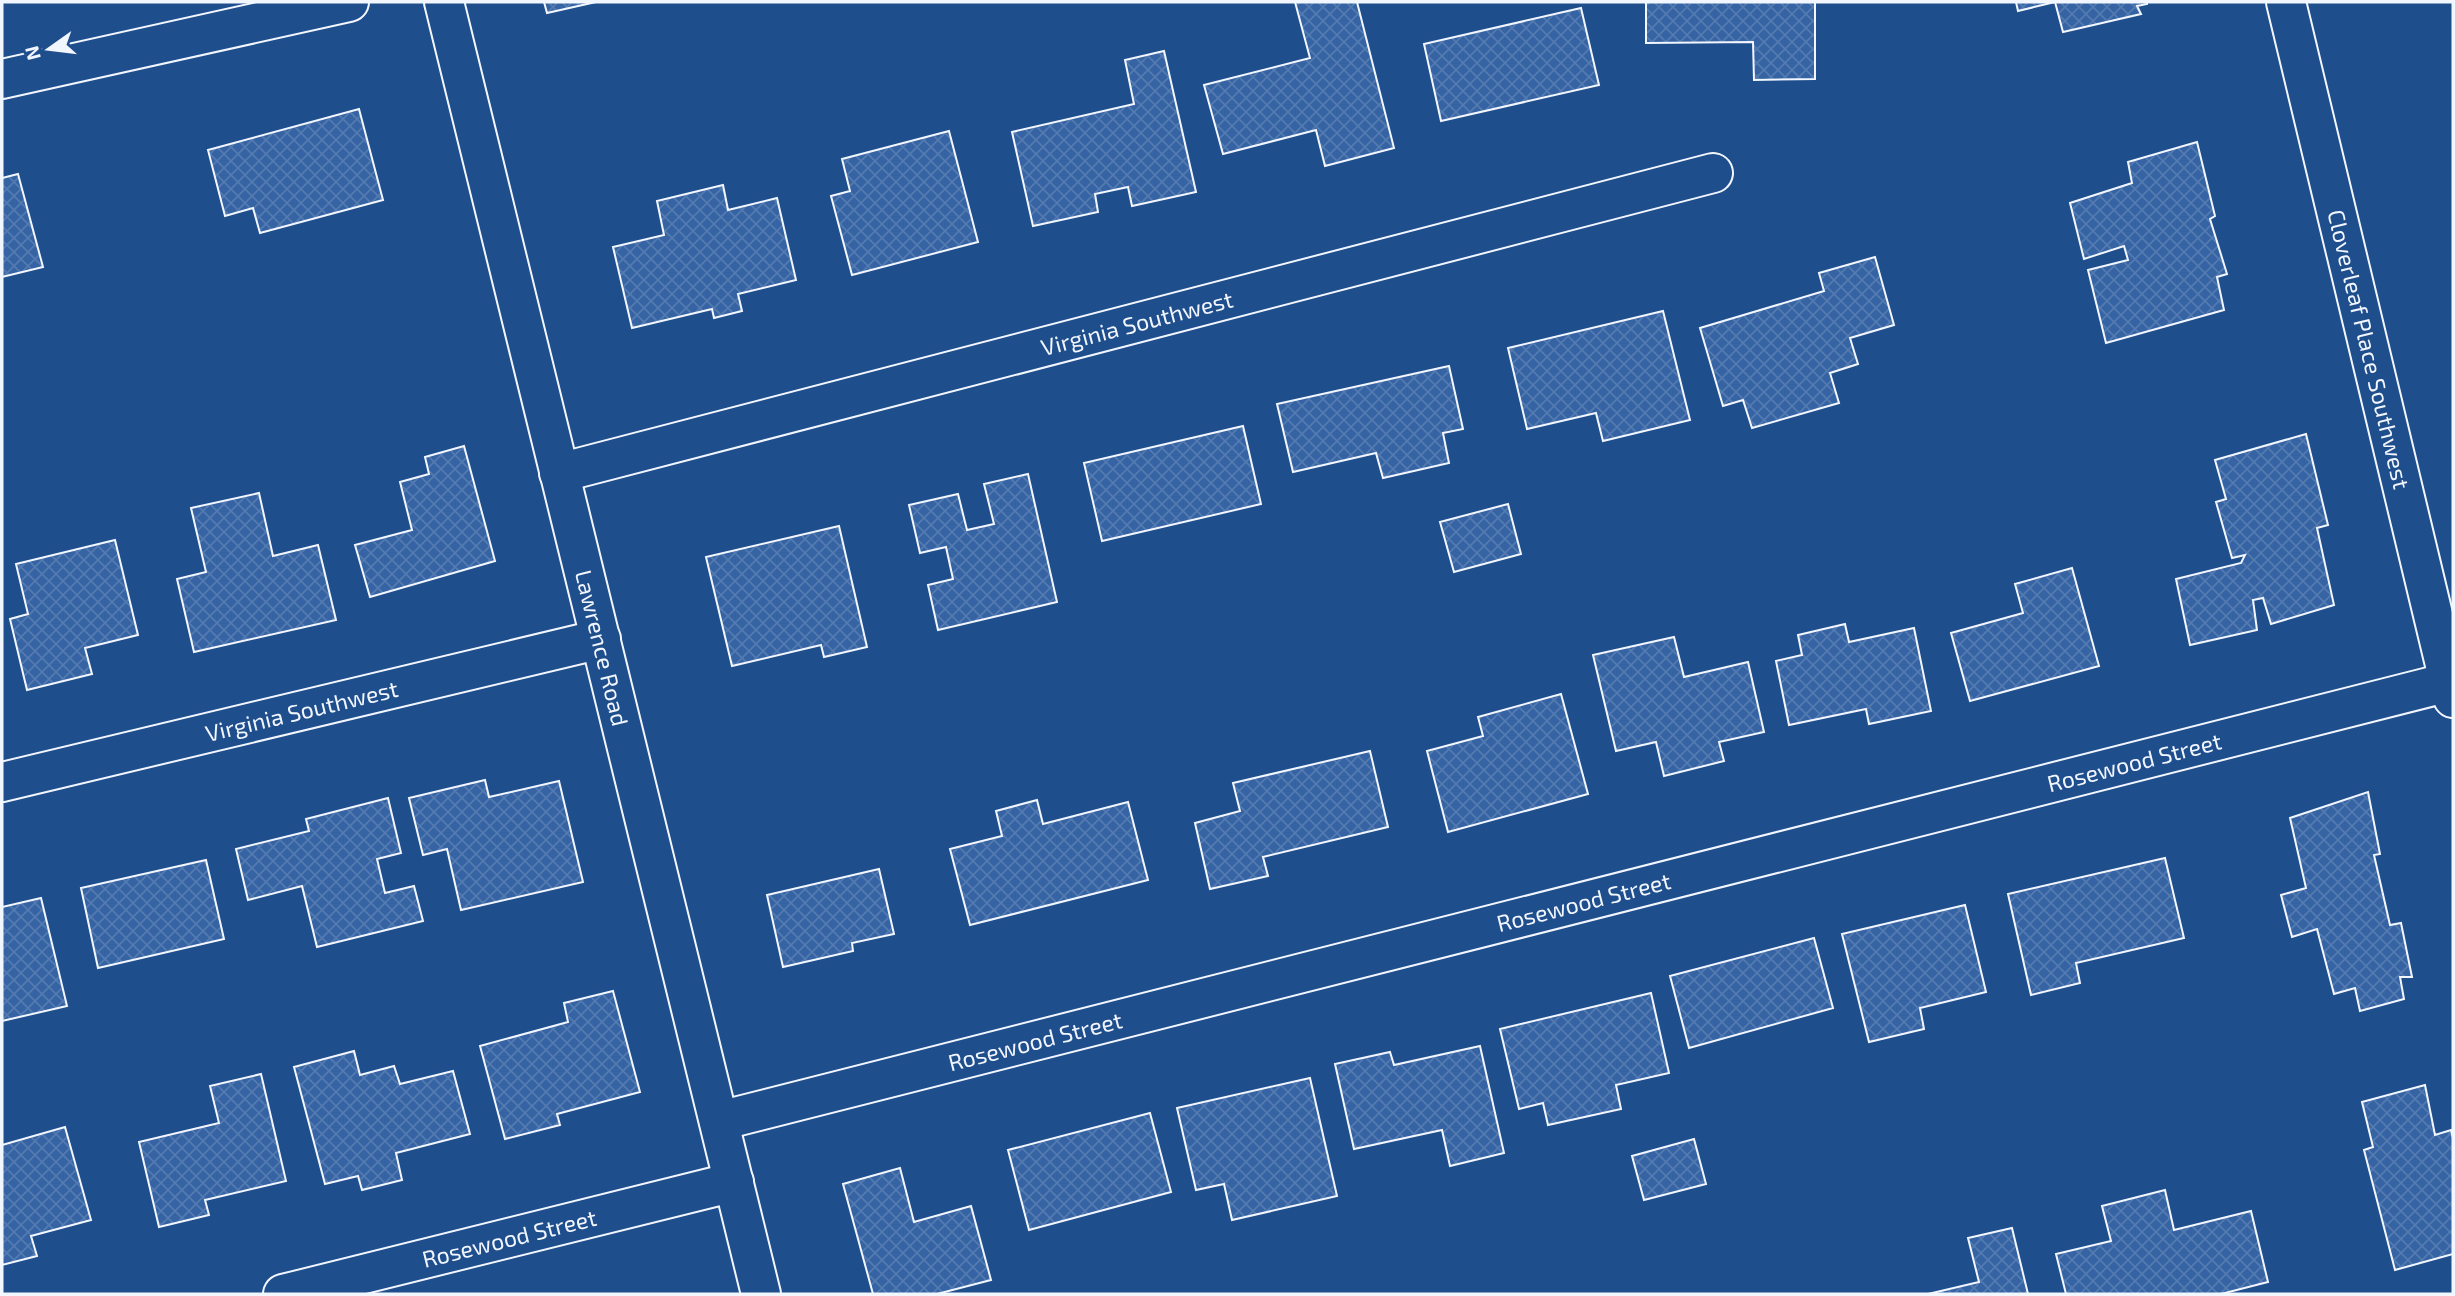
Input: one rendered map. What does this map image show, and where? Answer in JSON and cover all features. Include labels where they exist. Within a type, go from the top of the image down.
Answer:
[{"type":"street","points":[[2,79],[349,2]]},
{"type":"street","name":"Lawrence Road","points":[[444,2],[761,1294]]},
{"type":"street","name":"Cloverleaf Place Southwest","points":[[2286,2],[2452,687]]},
{"type":"street","name":"Virginia Southwest","points":[[559,473],[1713,173]]},
{"type":"street","name":"Virginia Southwest","points":[[2,782],[601,639]]},
{"type":"street","name":"Rosewood Street","points":[[719,1121],[2452,687]]},
{"type":"street","name":"Rosewood Street","points":[[283,1294],[734,1182]]},
{"type":"building","points":[[544,2],[596,2],[547,13]]},
{"type":"building","points":[[1295,2],[1357,2],[1394,148],[1325,166],[1316,130],[1223,154],[1204,85],[1310,58]]},
{"type":"building","points":[[1646,2],[1815,2],[1815,79],[1754,80],[1753,42],[1646,43]]},
{"type":"building","points":[[2016,2],[2055,2],[2018,11]]},
{"type":"building","points":[[2055,2],[2147,4],[2137,6],[2141,14],[2063,32]]},
{"type":"building","points":[[1581,8],[1599,85],[1441,121],[1424,44]]},
{"type":"building","points":[[1164,51],[1196,192],[1132,206],[1128,187],[1095,194],[1098,212],[1033,226],[1012,132],[1134,104],[1125,60]]},
{"type":"building","points":[[359,109],[383,200],[260,233],[253,208],[225,216],[208,150]]},
{"type":"building","points":[[949,131],[978,242],[852,275],[831,196],[850,191],[842,159]]},
{"type":"building","points":[[2197,142],[2215,216],[2210,219],[2227,274],[2217,277],[2224,310],[2106,343],[2088,270],[2128,260],[2124,246],[2084,259],[2070,203],[2132,183],[2128,162]]},
{"type":"building","points":[[18,174],[43,267],[2,277],[2,178]]},
{"type":"building","points":[[723,185],[728,210],[777,198],[796,280],[738,294],[742,311],[714,318],[712,309],[632,328],[613,247],[664,235],[657,201]]},
{"type":"building","points":[[1875,257],[1894,325],[1850,338],[1858,364],[1830,373],[1839,403],[1752,428],[1743,400],[1723,406],[1700,328],[1824,291],[1819,273]]},
{"type":"building","points":[[1663,311],[1690,420],[1603,441],[1596,413],[1527,429],[1508,348]]},
{"type":"building","points":[[1449,366],[1463,429],[1443,433],[1449,463],[1383,478],[1376,453],[1293,472],[1277,404]]},
{"type":"building","points":[[1243,426],[1261,504],[1102,541],[1084,463]]},
{"type":"building","points":[[2306,434],[2328,525],[2317,528],[2334,605],[2271,624],[2263,598],[2253,600],[2257,630],[2190,645],[2176,579],[2241,563],[2245,555],[2232,558],[2216,502],[2226,499],[2215,460]]},
{"type":"building","points":[[464,446],[495,561],[370,597],[355,545],[412,530],[400,482],[429,474],[425,457]]},
{"type":"building","points":[[1028,474],[1057,602],[938,630],[928,585],[953,579],[946,547],[920,553],[909,505],[958,494],[967,530],[994,524],[984,484]]},
{"type":"building","points":[[259,493],[273,556],[318,545],[336,620],[194,652],[177,579],[206,572],[191,508]]},
{"type":"building","points":[[1508,504],[1521,554],[1454,572],[1440,522]]},
{"type":"building","points":[[839,526],[867,647],[824,657],[821,645],[732,666],[706,557]]},
{"type":"building","points":[[115,540],[138,635],[85,648],[92,674],[27,690],[10,619],[28,614],[16,564]]},
{"type":"building","points":[[2072,568],[2099,666],[1970,701],[1951,633],[2023,613],[2015,584]]},
{"type":"building","points":[[1845,624],[1849,642],[1914,628],[1931,711],[1869,724],[1866,709],[1789,725],[1776,661],[1802,655],[1798,635]]},
{"type":"building","points":[[1674,637],[1684,677],[1748,662],[1764,732],[1719,742],[1724,761],[1664,776],[1656,742],[1616,751],[1593,655]]},
{"type":"building","points":[[1561,694],[1588,794],[1448,832],[1427,751],[1483,736],[1478,717]]},
{"type":"building","points":[[1370,751],[1388,827],[1263,857],[1268,876],[1210,889],[1195,823],[1240,811],[1233,783]]},
{"type":"building","points":[[485,780],[489,797],[559,781],[583,882],[461,910],[447,849],[423,855],[409,798]]},
{"type":"building","points":[[2368,792],[2380,854],[2374,855],[2390,925],[2401,923],[2412,977],[2400,977],[2404,999],[2360,1011],[2355,988],[2334,994],[2317,929],[2292,937],[2281,895],[2306,888],[2290,818]]},
{"type":"building","points":[[388,798],[401,853],[377,859],[385,893],[414,886],[423,921],[317,947],[302,886],[248,900],[236,849],[309,831],[306,819]]},
{"type":"building","points":[[1037,800],[1043,824],[1128,802],[1148,880],[970,925],[950,849],[1002,836],[996,811]]},
{"type":"building","points":[[2165,858],[2184,938],[2076,963],[2080,983],[2031,995],[2008,894]]},
{"type":"building","points":[[206,860],[224,939],[98,968],[81,888]]},
{"type":"building","points":[[879,869],[894,934],[852,943],[853,951],[783,967],[767,895]]},
{"type":"building","points":[[41,898],[67,1006],[2,1021],[2,907]]},
{"type":"building","points":[[1965,905],[1986,992],[1920,1008],[1924,1029],[1869,1042],[1842,934]]},
{"type":"building","points":[[1814,938],[1833,1008],[1689,1048],[1670,976]]},
{"type":"building","points":[[613,991],[640,1092],[557,1114],[560,1125],[505,1139],[480,1046],[568,1022],[564,1003]]},
{"type":"building","points":[[1651,993],[1669,1073],[1616,1085],[1621,1109],[1548,1125],[1543,1103],[1519,1109],[1500,1029]]},
{"type":"building","points":[[1480,1046],[1504,1153],[1450,1166],[1442,1130],[1354,1149],[1335,1064],[1390,1052],[1394,1065]]},
{"type":"building","points":[[354,1051],[360,1075],[394,1066],[400,1084],[453,1071],[470,1134],[396,1153],[402,1180],[362,1190],[358,1176],[325,1184],[294,1067]]},
{"type":"building","points":[[261,1074],[286,1181],[205,1200],[209,1215],[159,1227],[139,1142],[219,1123],[210,1086]]},
{"type":"building","points":[[1310,1078],[1337,1196],[1232,1220],[1224,1184],[1196,1190],[1177,1108]]},
{"type":"building","points":[[2425,1085],[2435,1135],[2451,1130],[2453,1138],[2453,1254],[2395,1270],[2364,1150],[2373,1147],[2362,1102]]},
{"type":"building","points":[[1150,1113],[1171,1192],[1029,1230],[1008,1150]]},
{"type":"building","points":[[65,1127],[91,1220],[31,1236],[37,1256],[2,1265],[2,1145]]},
{"type":"building","points":[[1694,1139],[1706,1184],[1644,1200],[1632,1156]]},
{"type":"building","points":[[900,1168],[914,1222],[971,1206],[991,1280],[937,1294],[873,1294],[843,1184]]},
{"type":"building","points":[[2165,1190],[2174,1230],[2251,1211],[2268,1282],[2221,1294],[2066,1294],[2056,1254],[2111,1241],[2102,1206]]},
{"type":"building","points":[[2012,1228],[2028,1294],[1928,1294],[1979,1282],[1968,1238]]}]
